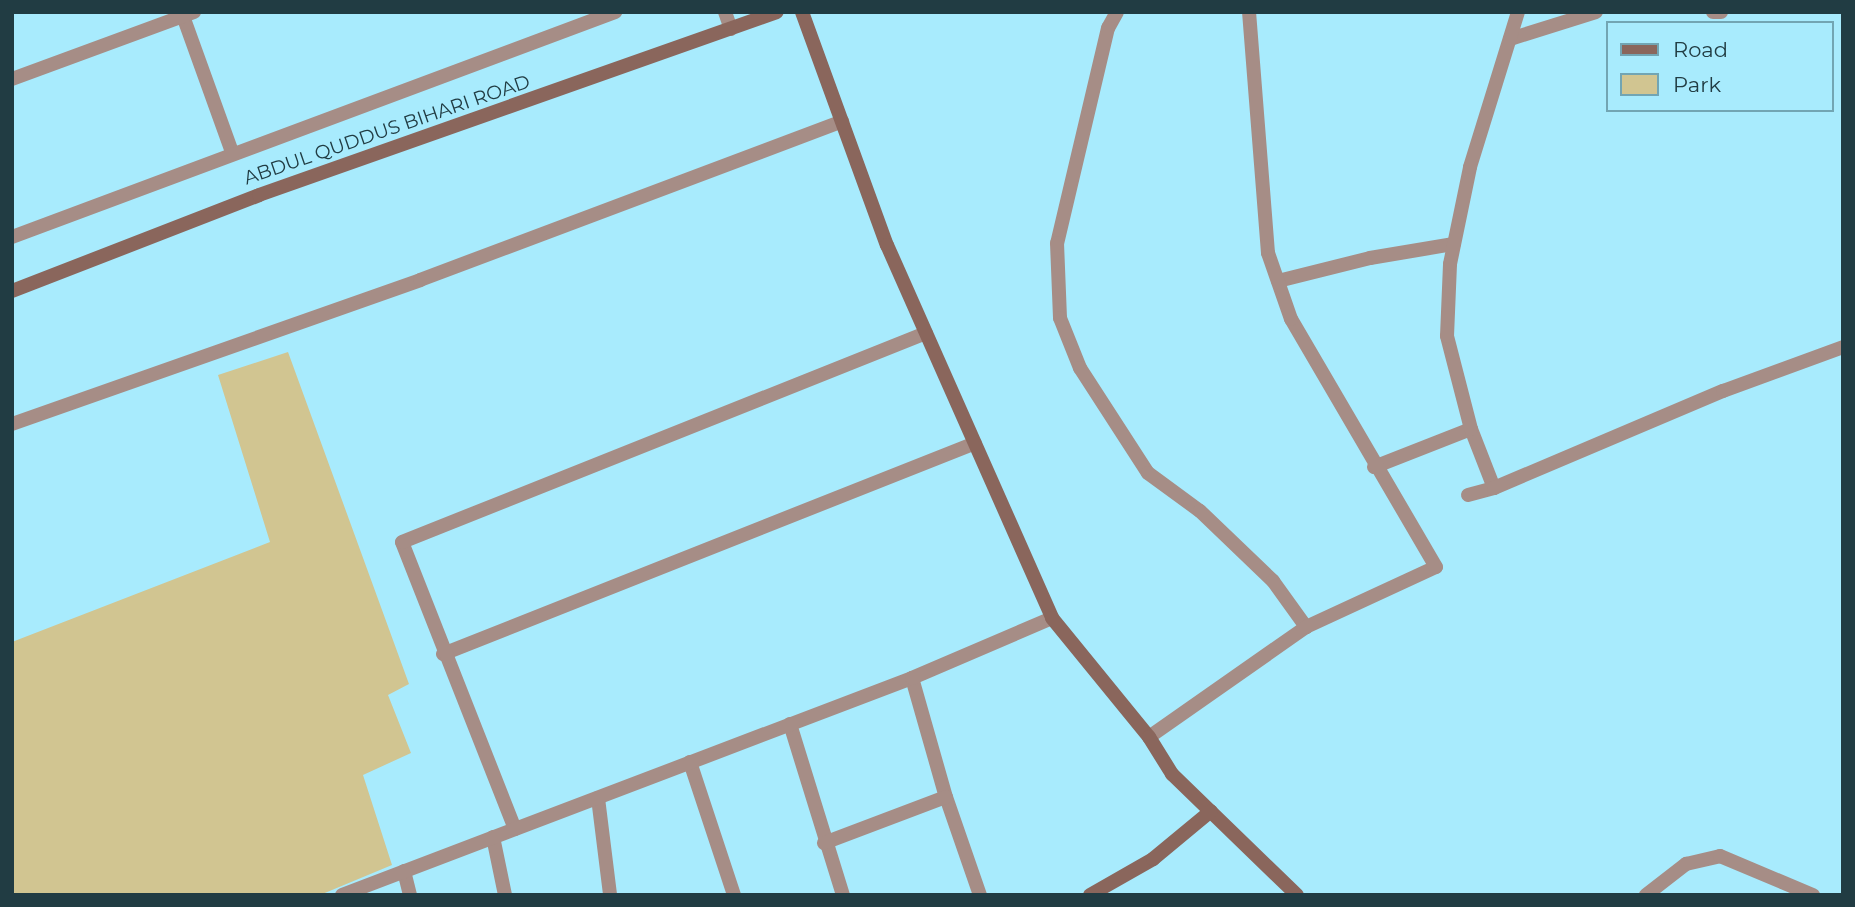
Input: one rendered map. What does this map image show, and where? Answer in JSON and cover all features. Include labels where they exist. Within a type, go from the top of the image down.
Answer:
[{"type":"street","points":[[12,237],[232,152],[615,12]]},
{"type":"street","points":[[725,12],[731,29]]},
{"type":"street","name":"ABDUL QUDDUS BIHARI ROAD","points":[[12,291],[259,195],[777,12]]},
{"type":"street","points":[[802,12],[887,245],[1052,618],[1149,737],[1172,774],[1297,895]]},
{"type":"street","points":[[1117,12],[1108,28],[1057,243],[1060,318],[1080,368],[1147,473],[1200,511],[1264,572],[1307,627]]},
{"type":"street","points":[[1149,737],[1307,627],[1436,567],[1374,467],[1291,319],[1268,253],[1249,12]]},
{"type":"street","points":[[1494,488],[1471,429],[1447,336],[1454,244],[1470,167],[1518,12]]},
{"type":"street","points":[[1510,38],[1596,12]]},
{"type":"street","points":[[1713,12],[1721,12]]},
{"type":"street","points":[[12,79],[189,14],[232,152]]},
{"type":"street","points":[[12,424],[420,280],[842,121]]},
{"type":"street","points":[[1278,281],[1370,258],[1454,244]]},
{"type":"street","points":[[515,829],[443,654],[402,542],[926,333]]},
{"type":"street","points":[[1468,495],[1494,488],[1723,391],[1843,347]]},
{"type":"street","points":[[1374,467],[1471,429]]},
{"type":"street","points":[[443,654],[975,443]]},
{"type":"street","points":[[342,895],[912,678],[1052,618]]},
{"type":"street","points":[[912,678],[946,797],[980,895]]},
{"type":"street","points":[[790,724],[824,843],[843,895]]},
{"type":"street","points":[[690,762],[734,895]]},
{"type":"street","points":[[598,797],[610,895]]},
{"type":"street","points":[[824,843],[946,797]]},
{"type":"street","points":[[1090,895],[1153,859],[1211,811]]},
{"type":"street","points":[[493,837],[505,895]]},
{"type":"street","points":[[1646,895],[1686,864],[1720,856],[1813,895]]},
{"type":"street","points":[[404,871],[410,895]]},
{"type":"green space","points":[[288,352],[409,684],[388,695],[411,753],[363,775],[392,865],[320,895],[12,895],[12,642],[270,542],[218,375]]}]
